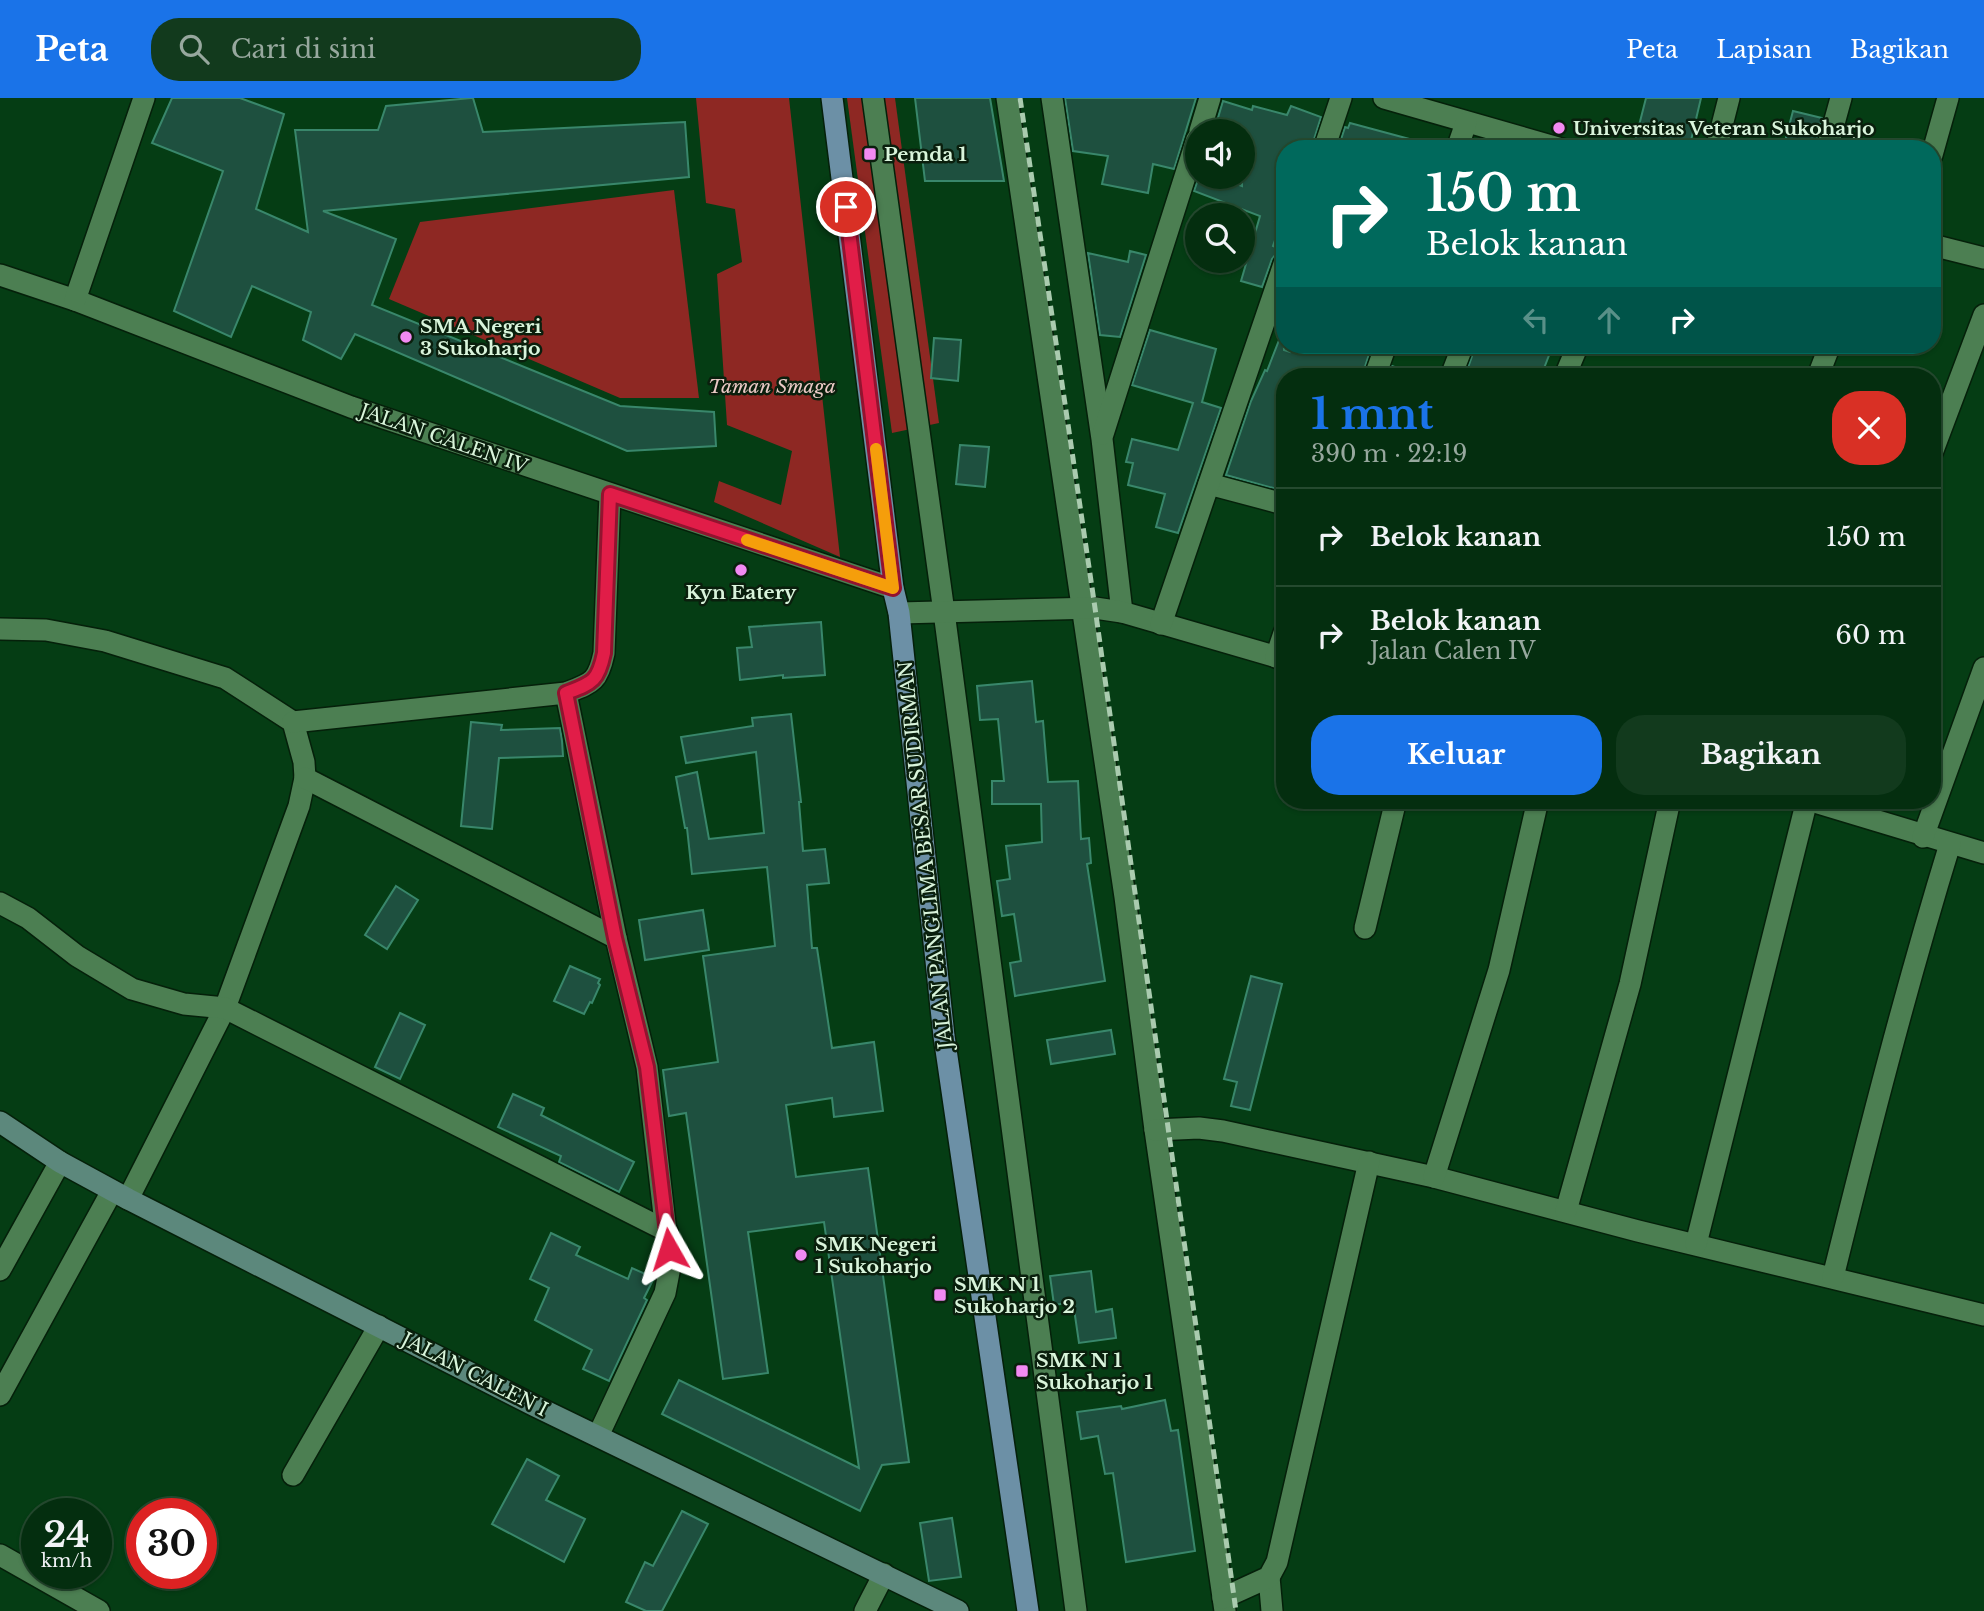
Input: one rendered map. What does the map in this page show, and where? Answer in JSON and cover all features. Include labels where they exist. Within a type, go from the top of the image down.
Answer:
[{"type":"main road","name":"JALAN PANGLIMA BESAR SUDIRMAN","points":[[832,98],[893,588],[899,613],[944,1035],[1028,1611]]},
{"type":"street","points":[[75,300],[144,98]]},
{"type":"street","points":[[873,98],[1076,1611]]},
{"type":"street","points":[[1007,98],[1125,897],[1155,1130],[1224,1604],[1269,1577],[1277,1562],[1369,1162]]},
{"type":"street","points":[[1052,98],[1102,439],[1122,612]]},
{"type":"street","points":[[1204,119],[1210,98]]},
{"type":"street","points":[[1327,140],[1341,98]]},
{"type":"street","points":[[1384,98],[1519,140]]},
{"type":"street","points":[[1718,140],[1729,98]]},
{"type":"street","points":[[1829,140],[1841,98]]},
{"type":"street","points":[[1936,140],[1948,98]]},
{"type":"street","points":[[1460,140],[1466,123]]},
{"type":"street","points":[[1102,439],[1185,177]]},
{"type":"street","points":[[1941,247],[1984,258]]},
{"type":"street","name":"JALAN CALEN IV","points":[[0,275],[75,300],[351,407],[893,588]]},
{"type":"street","points":[[1161,624],[1276,287]]},
{"type":"street","points":[[1941,429],[1984,315]]},
{"type":"street","points":[[1209,484],[1276,502]]},
{"type":"street","points":[[0,629],[46,630],[105,641],[225,678],[293,722],[566,693],[592,683],[603,662],[610,494]]},
{"type":"street","points":[[899,613],[1082,608],[1122,612],[1276,657]]},
{"type":"street","points":[[1941,786],[1984,668]]},
{"type":"street","points":[[566,693],[615,938],[647,1067],[670,1267],[666,1293],[598,1436]]},
{"type":"street","points":[[0,1395],[120,1195],[225,1008],[299,806],[305,778],[304,762],[293,722]]},
{"type":"street","points":[[305,778],[615,938]]},
{"type":"street","points":[[1365,928],[1394,809]]},
{"type":"street","points":[[1434,1177],[1499,970],[1536,809]]},
{"type":"street","points":[[1566,1211],[1630,984],[1668,809]]},
{"type":"street","points":[[1696,1244],[1805,809]]},
{"type":"street","points":[[1836,809],[1984,853]]},
{"type":"street","points":[[1923,836],[1933,809]]},
{"type":"street","points":[[1833,1277],[1875,1109],[1950,844]]},
{"type":"street","points":[[0,903],[28,918],[77,956],[132,989],[184,1004],[225,1008],[667,1231]]},
{"type":"street","name":"JALAN CALEN I","points":[[0,1122],[60,1162],[120,1195],[598,1436],[958,1611]]},
{"type":"street","points":[[1155,1130],[1199,1128],[1223,1131],[1369,1162],[1984,1315]]},
{"type":"street","points":[[0,1270],[60,1162]]},
{"type":"street","points":[[293,1475],[379,1326]]},
{"type":"street","points":[[0,1555],[99,1611]]},
{"type":"street","points":[[865,1611],[884,1574]]},
{"type":"street","points":[[1269,1577],[1272,1611]]},
{"type":"green space","name":"Taman Smaga","points":[[696,98],[789,98],[840,557],[714,502],[719,481],[781,505],[792,451],[727,425],[717,274],[742,262],[735,209],[706,203]]},
{"type":"green space","points":[[847,98],[895,98],[939,423],[892,433]]},
{"type":"green space","points":[[674,190],[699,398],[620,398],[389,299],[420,222]]},
{"type":"building","points":[[172,98],[240,98],[284,114],[256,209],[308,232],[295,130],[378,130],[386,106],[471,98],[483,132],[685,122],[689,177],[323,211],[396,239],[372,305],[620,406],[714,412],[716,446],[627,451],[355,334],[341,359],[303,340],[311,312],[252,286],[231,337],[174,311],[223,171],[152,143]]},
{"type":"building","points":[[915,98],[990,98],[1004,181],[925,181]]},
{"type":"building","points":[[1065,98],[1196,98],[1189,119],[1185,119],[1185,134],[1174,169],[1153,164],[1148,193],[1102,184],[1108,156],[1073,151]]},
{"type":"building","points":[[1646,98],[1701,98],[1691,140],[1635,140]]},
{"type":"building","points":[[1223,101],[1252,110],[1253,106],[1287,115],[1291,106],[1321,117],[1314,140],[1276,140],[1276,237],[1273,246],[1276,247],[1276,254],[1262,287],[1241,281],[1243,273],[1255,273],[1255,233],[1260,216],[1255,214],[1255,203],[1226,203],[1194,191],[1255,189],[1255,119],[1218,119]]},
{"type":"building","points":[[1793,111],[1822,118],[1816,140],[1785,140]]},
{"type":"building","points":[[1350,123],[1413,140],[1341,140],[1345,127],[1348,128]]},
{"type":"building","points":[[1130,251],[1146,255],[1120,337],[1100,335],[1088,253],[1128,262]]},
{"type":"building","points":[[1150,330],[1216,349],[1202,402],[1221,408],[1178,533],[1156,527],[1165,494],[1128,485],[1133,463],[1126,462],[1132,439],[1178,450],[1193,403],[1132,385]]},
{"type":"building","points":[[934,338],[961,340],[958,381],[931,378]]},
{"type":"building","points":[[1276,348],[1276,354],[1369,354],[1365,368],[1276,368],[1276,489],[1226,475],[1251,401],[1265,370],[1267,371]]},
{"type":"building","points":[[1473,354],[1550,354],[1544,368],[1468,368]]},
{"type":"building","points":[[960,445],[989,447],[985,487],[956,484]]},
{"type":"building","points":[[821,622],[825,675],[783,678],[783,675],[740,680],[737,648],[752,647],[749,627]]},
{"type":"building","points":[[1032,681],[1036,722],[1043,721],[1048,782],[1078,781],[1081,839],[1089,838],[1091,863],[1087,864],[1105,981],[1015,996],[1010,963],[1021,961],[1014,914],[1002,916],[997,881],[1010,879],[1006,846],[1042,842],[1041,804],[992,804],[992,781],[1004,781],[998,719],[980,720],[977,686]]},
{"type":"building","points":[[791,714],[801,802],[803,851],[825,849],[829,883],[807,885],[812,948],[817,948],[832,1048],[874,1042],[883,1111],[834,1117],[832,1098],[786,1105],[796,1177],[868,1168],[909,1462],[882,1465],[860,1511],[662,1414],[679,1380],[859,1468],[824,1222],[748,1232],[768,1373],[723,1379],[686,1113],[669,1116],[663,1070],[718,1062],[703,956],[775,946],[767,867],[692,874],[687,828],[676,777],[697,772],[709,839],[764,833],[756,752],[686,763],[681,737],[753,726],[752,718]]},
{"type":"building","points":[[471,722],[502,725],[501,730],[560,728],[563,756],[499,758],[492,829],[461,826]]},
{"type":"building","points":[[396,886],[418,900],[387,949],[365,935]]},
{"type":"building","points":[[703,910],[709,950],[645,960],[639,920]]},
{"type":"building","points":[[570,966],[600,979],[592,1003],[590,1002],[584,1014],[554,1001]]},
{"type":"building","points":[[1251,976],[1282,984],[1250,1110],[1231,1106],[1237,1082],[1224,1079]]},
{"type":"building","points":[[400,1013],[425,1025],[400,1079],[375,1067]]},
{"type":"building","points":[[1111,1030],[1115,1054],[1051,1064],[1047,1040]]},
{"type":"building","points":[[513,1094],[544,1108],[541,1115],[634,1162],[619,1192],[559,1162],[561,1156],[498,1127]]},
{"type":"building","points":[[551,1233],[580,1247],[576,1255],[628,1279],[632,1268],[654,1278],[644,1298],[647,1300],[609,1381],[583,1369],[592,1350],[535,1320],[549,1288],[530,1279]]},
{"type":"building","points":[[1091,1271],[1096,1312],[1112,1309],[1116,1338],[1079,1343],[1073,1302],[1054,1305],[1050,1276]]},
{"type":"building","points":[[1165,1400],[1171,1431],[1178,1430],[1195,1551],[1126,1562],[1113,1473],[1105,1474],[1098,1436],[1081,1439],[1077,1412],[1121,1406],[1122,1409]]},
{"type":"building","points":[[527,1459],[559,1476],[546,1500],[585,1519],[564,1562],[492,1524]]},
{"type":"building","points":[[682,1511],[708,1524],[662,1611],[646,1611],[626,1602],[645,1562],[653,1566]]},
{"type":"building","points":[[952,1518],[961,1577],[929,1581],[920,1523]]},
{"type":"railway","points":[[1020,98],[1095,608],[1236,1611]]},
{"type":"slow traffic","points":[[747,540],[893,588],[876,449]]},
{"type":"place","name":"Universitas Veteran Sukoharjo","points":[[1559,128]]},
{"type":"place","name":"Pemda 1","points":[[870,154]]},
{"type":"place","name":"SMA Negeri 3 Sukoharjo","points":[[406,337]]},
{"type":"place","name":"Kyn Eatery","points":[[741,570]]},
{"type":"place","name":"SMK Negeri 1 Sukoharjo","points":[[801,1255]]},
{"type":"place","name":"SMK N 1 Sukoharjo 2","points":[[940,1295]]},
{"type":"place","name":"SMK N 1 Sukoharjo 1","points":[[1022,1371]]},
{"type":"route","points":[[669,1249],[647,1067],[615,938],[566,693],[592,683],[600,670],[604,653],[610,494],[893,588],[846,207]]}]
